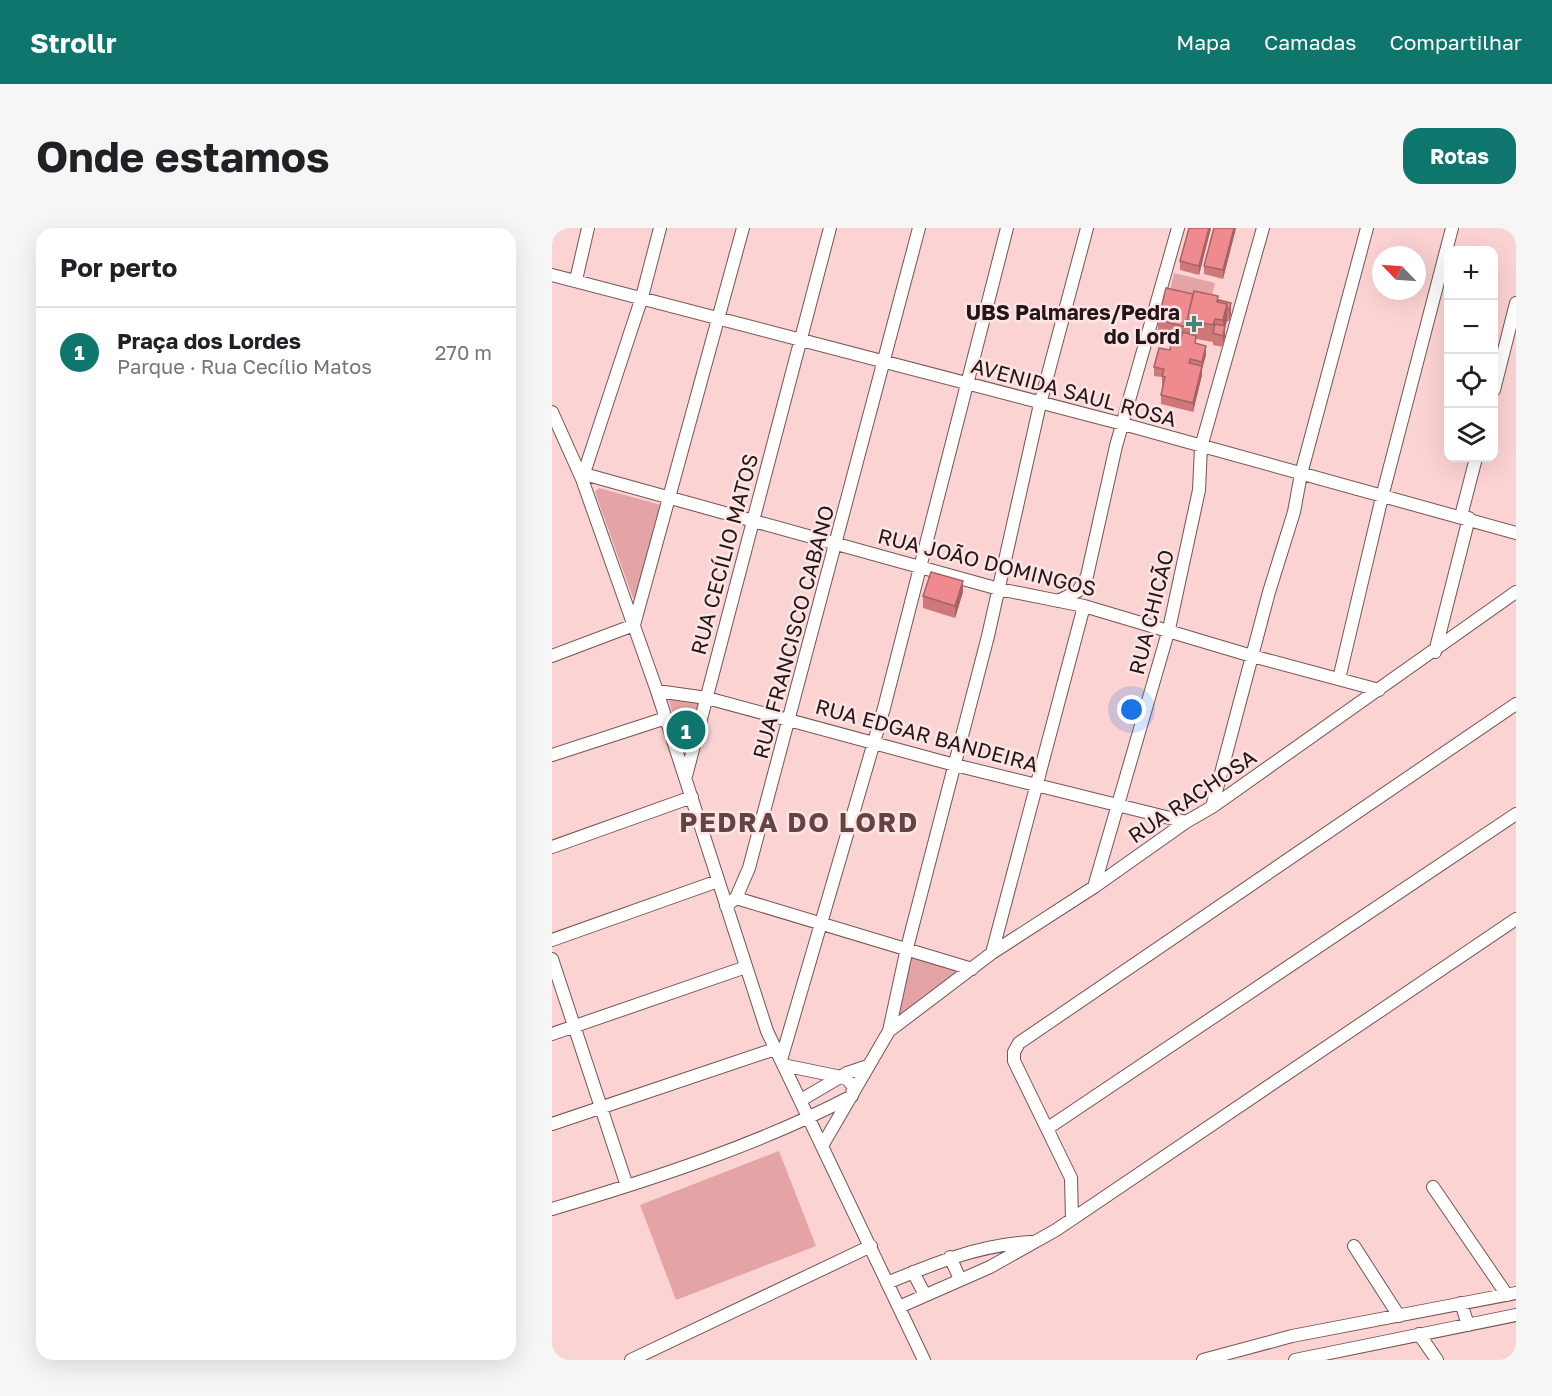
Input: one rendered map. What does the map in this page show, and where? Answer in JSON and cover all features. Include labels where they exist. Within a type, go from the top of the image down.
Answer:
[{"type":"street","points":[[576,280],[588,228]]},
{"type":"street","points":[[583,476],[642,297],[660,228]]},
{"type":"street","points":[[634,625],[743,228]]},
{"type":"street","name":"RUA CECÍLIO MATOS","points":[[686,777],[830,228]]},
{"type":"street","name":"RUA FRANCISCO CABANO","points":[[731,902],[749,868],[919,228]]},
{"type":"street","points":[[780,1058],[873,742],[968,384],[1006,228]]},
{"type":"street","points":[[822,1146],[867,1066],[890,1031],[907,948],[999,589],[1040,404],[1087,228]]},
{"type":"street","points":[[1058,601],[1078,591],[1087,576],[1123,424],[1178,228]]},
{"type":"street","name":"RUA CHICÃO","points":[[1094,887],[1169,629],[1199,490],[1202,447],[1263,228]]},
{"type":"street","points":[[1212,807],[1252,656],[1294,512],[1301,474],[1367,228]]},
{"type":"street","points":[[1339,679],[1382,497],[1452,228]]},
{"type":"street","name":"AVENIDA SAUL ROSA","points":[[552,275],[1123,424],[1516,533]]},
{"type":"street","points":[[1498,374],[1516,303]]},
{"type":"street","points":[[552,412],[583,476],[686,777],[718,881],[731,902],[746,968],[780,1058],[924,1360]]},
{"type":"street","points":[[1435,652],[1475,462]]},
{"type":"street","name":"RUA JOÃO DOMINGOS","points":[[583,476],[753,518],[999,589],[1084,606],[1169,629],[1252,656],[1379,690]]},
{"type":"street","name":"RUA RACHOSA","points":[[890,1031],[992,953],[1094,887],[1186,822],[1212,807],[1435,652],[1516,592]]},
{"type":"street","points":[[992,953],[1084,606]]},
{"type":"street","points":[[552,656],[634,625]]},
{"type":"street","name":"RUA EDGAR BANDEIRA","points":[[657,691],[707,698],[955,765],[1186,822]]},
{"type":"street","points":[[1072,1219],[1071,1178],[1014,1060],[1015,1050],[1022,1041],[1516,704]]},
{"type":"street","points":[[552,755],[666,718]]},
{"type":"street","points":[[552,847],[692,797]]},
{"type":"street","points":[[1048,1128],[1516,814]]},
{"type":"street","points":[[552,940],[718,881]]},
{"type":"street","points":[[731,902],[821,923],[972,969]]},
{"type":"street","points":[[899,1307],[1009,1257],[1072,1219],[1215,1126],[1516,920]]},
{"type":"street","points":[[552,959],[627,1186]]},
{"type":"street","points":[[552,1034],[746,968]]},
{"type":"street","points":[[552,1124],[601,1107],[780,1058],[798,1066],[846,1078],[851,1082],[852,1096]]},
{"type":"street","points":[[801,1100],[839,1078],[867,1066]]},
{"type":"street","points":[[552,1209],[627,1186],[809,1118],[852,1096]]},
{"type":"street","points":[[1203,1360],[1269,1341],[1512,1294],[1433,1187]]},
{"type":"street","points":[[887,1283],[950,1257],[992,1246],[1032,1242]]},
{"type":"street","points":[[631,1360],[871,1246]]},
{"type":"street","points":[[1354,1246],[1399,1316]]},
{"type":"street","points":[[950,1257],[960,1279]]},
{"type":"street","points":[[913,1272],[925,1295]]},
{"type":"street","points":[[1461,1303],[1468,1325]]},
{"type":"street","points":[[1295,1360],[1516,1315]]},
{"type":"street","points":[[1419,1334],[1437,1360]]},
{"type":"shaded area","points":[[1174,273],[1215,283],[1209,308],[1168,298]]},
{"type":"shaded area","points":[[599,488],[661,505],[636,598],[633,598],[595,492]]},
{"type":"shaded area","points":[[668,698],[700,702],[687,758]]},
{"type":"shaded area","points":[[909,956],[962,971],[896,1021]]},
{"type":"shaded area","points":[[779,1151],[816,1246],[676,1300],[640,1205]]},
{"type":"building","points":[[1189,228],[1209,228],[1199,266],[1180,261]]},
{"type":"building","points":[[1214,228],[1234,228],[1223,270],[1204,266]]},
{"type":"building","points":[[1166,288],[1193,294],[1187,327],[1158,320]]},
{"type":"building","points":[[1194,291],[1218,296],[1217,302],[1227,304],[1223,320],[1215,319],[1213,325],[1187,320]]},
{"type":"building","points":[[1219,300],[1231,303],[1229,310],[1227,304],[1218,302]]},
{"type":"building","points":[[1215,324],[1225,326],[1223,336],[1213,333]]},
{"type":"building","points":[[1183,332],[1196,336],[1195,343],[1206,346],[1202,362],[1190,359],[1189,363],[1202,366],[1193,403],[1161,395],[1165,377],[1162,376],[1164,369],[1154,367],[1159,348],[1170,350],[1171,344],[1179,346]]},
{"type":"building","points":[[931,572],[963,581],[955,606],[923,596]]},
{"type":"place","name":"UBS Palmares/Pedra do Lord","points":[[1194,324]]},
{"type":"place","name":"Praça dos Lordes","points":[[686,730]]},
{"type":"district","name":"PEDRA DO LORD","points":[[799,822]]}]
